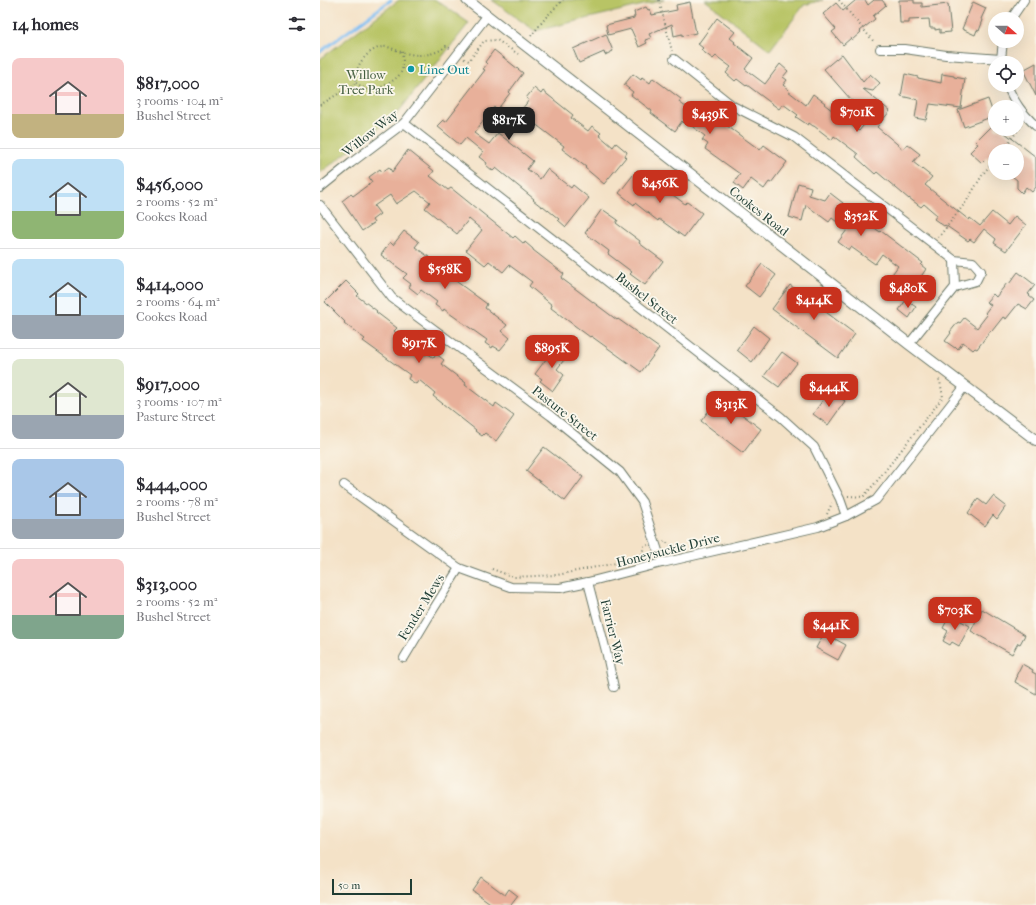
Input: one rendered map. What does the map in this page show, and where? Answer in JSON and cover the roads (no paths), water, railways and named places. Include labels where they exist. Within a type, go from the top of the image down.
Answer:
[{"type":"street","name":"Cookes Road","points":[[467,0],[909,344],[1036,440]]},
{"type":"street","points":[[1016,12],[1024,0]]},
{"type":"street","name":"Willow Way","points":[[320,188],[404,123],[487,16]]},
{"type":"street","points":[[880,49],[906,49],[988,60]]},
{"type":"street","points":[[674,59],[734,106],[794,137],[954,260],[973,262],[981,271],[976,281],[955,287],[909,344]]},
{"type":"street","points":[[1010,92],[1025,116],[1036,126]]},
{"type":"street","name":"Bushel Street","points":[[404,123],[786,422],[814,446],[840,499],[846,516]]},
{"type":"street","name":"Pasture Street","points":[[320,205],[392,298],[551,416],[620,472],[642,502],[662,564]]},
{"type":"street","points":[[954,260],[955,287]]},
{"type":"street","name":"Honeysuckle Drive","points":[[344,485],[459,568],[511,587],[560,588],[818,527],[846,516],[876,500],[965,386]]},
{"type":"street","name":"Fender Mews","points":[[404,658],[459,568]]},
{"type":"street","name":"Farrier Way","points":[[588,582],[614,687]]},
{"type":"waterway","points":[[320,52],[391,0]]},
{"type":"place","name":"Line Out","points":[[411,69]]},
{"type":"park label","name":"Willow Tree Park","points":[[366,82]]}]
